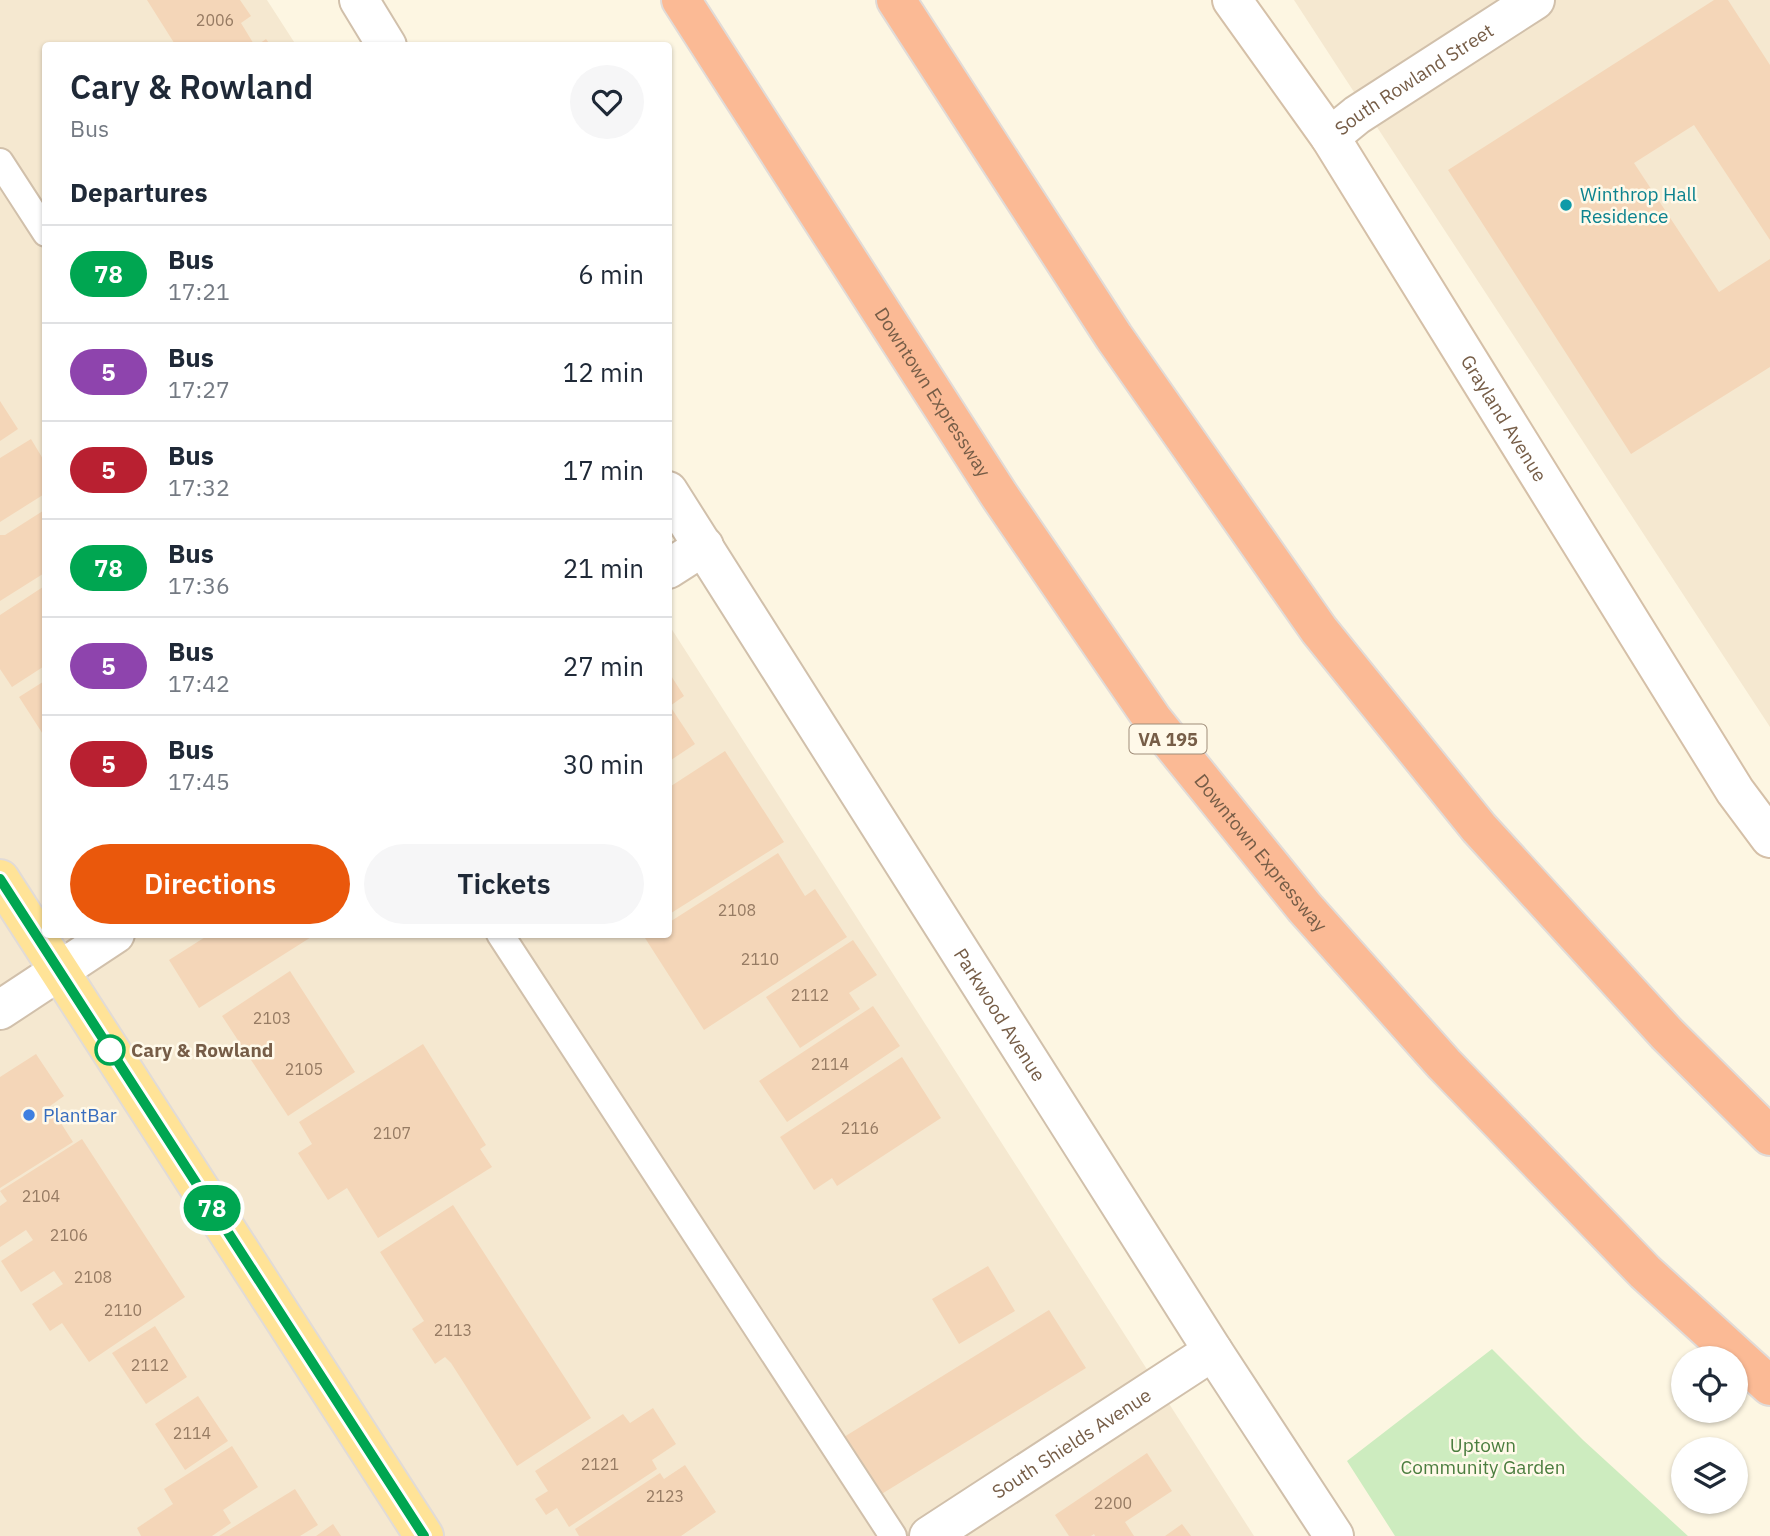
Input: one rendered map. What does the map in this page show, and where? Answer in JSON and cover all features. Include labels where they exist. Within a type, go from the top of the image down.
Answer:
[{"type":"highway","name":"Downtown Expressway","points":[[681,0],[999,495],[1153,720],[1304,908],[1444,1064],[1645,1272],[1770,1386]]},
{"type":"highway","points":[[896,0],[1114,337],[1319,630],[1479,828],[1667,1034],[1770,1136]]},
{"type":"main road","points":[[0,879],[424,1536]]},
{"type":"street","points":[[359,0],[385,42]]},
{"type":"street","name":"Grayland Avenue","points":[[1232,0],[1330,137],[1735,791],[1770,838]]},
{"type":"street","name":"South Rowland Street","points":[[1330,137],[1357,115],[1535,0]]},
{"type":"street","name":"Parkwood Avenue","points":[[672,497],[1213,1351],[1334,1536]]},
{"type":"street","points":[[672,566],[704,546]]},
{"type":"street","points":[[0,1010],[109,938]]},
{"type":"street","name":"South Shields Avenue","points":[[929,1536],[1213,1351]]},
{"type":"lane","points":[[0,162],[42,227]]},
{"type":"lane","points":[[503,938],[893,1536]]},
{"type":"shaded area","points":[[0,0],[267,0],[294,42],[42,42],[42,938],[672,938],[672,630],[1254,1536],[0,1536]]},
{"type":"shaded area","points":[[1294,0],[1770,0],[1770,727],[1335,63]]},
{"type":"green space","name":"Uptown Community Garden","points":[[1492,1349],[1583,1440],[1688,1536],[1395,1536],[1347,1461]]},
{"type":"building","points":[[147,0],[240,0],[251,16],[241,23],[253,42],[173,42]]},
{"type":"building","name":"Winthrop Hall Residence","points":[[1714,0],[1728,0],[1770,65],[1770,240],[1694,125],[1634,163],[1719,292],[1770,259],[1770,367],[1631,454],[1448,170]]},
{"type":"building","points":[[0,401],[18,429],[0,441]]},
{"type":"building","points":[[31,439],[42,457],[42,496],[0,522],[0,458]]},
{"type":"building","points":[[42,512],[42,575],[0,601],[0,535],[5,535]]},
{"type":"building","points":[[42,588],[42,668],[12,687],[0,669],[0,615]]},
{"type":"building","points":[[672,677],[684,696],[672,705]]},
{"type":"building","points":[[42,683],[42,733],[19,697]]},
{"type":"building","points":[[672,709],[695,744],[672,759]]},
{"type":"building","points":[[725,751],[784,842],[672,912],[672,785]]},
{"type":"building","points":[[778,853],[805,896],[815,889],[847,937],[704,1030],[645,938],[672,938],[672,920]]},
{"type":"building","points":[[204,938],[310,938],[199,1008],[169,960]]},
{"type":"building","points":[[853,940],[877,975],[849,993],[860,1009],[800,1048],[766,997]]},
{"type":"building","points":[[290,971],[355,1072],[288,1116],[222,1016]]},
{"type":"building","points":[[873,1006],[900,1046],[787,1122],[759,1081]]},
{"type":"building","points":[[423,1044],[486,1145],[480,1149],[492,1167],[378,1238],[347,1188],[328,1200],[298,1153],[312,1144],[299,1122]]},
{"type":"building","points":[[36,1054],[64,1096],[50,1106],[73,1142],[0,1188],[0,1077]]},
{"type":"building","points":[[902,1057],[941,1118],[837,1186],[832,1178],[814,1190],[780,1137]]},
{"type":"building","points":[[82,1139],[185,1297],[89,1362],[62,1323],[50,1331],[32,1304],[63,1284],[54,1271],[21,1292],[1,1261],[33,1240],[26,1230],[0,1247],[0,1206],[7,1201],[0,1191]]},
{"type":"building","points":[[453,1205],[591,1418],[517,1466],[451,1363],[445,1357],[435,1364],[412,1329],[424,1321],[380,1252]]},
{"type":"building","points":[[988,1266],[1015,1311],[959,1344],[932,1299]]},
{"type":"building","points":[[1049,1310],[1086,1368],[880,1495],[844,1437]]},
{"type":"building","points":[[155,1326],[187,1377],[146,1404],[112,1353]]},
{"type":"building","points":[[198,1396],[228,1441],[185,1470],[155,1424]]},
{"type":"building","points":[[653,1408],[676,1444],[652,1460],[657,1469],[569,1527],[557,1508],[546,1515],[535,1499],[548,1491],[535,1471],[623,1414],[630,1423]]},
{"type":"building","points":[[232,1446],[258,1487],[223,1510],[231,1523],[212,1536],[141,1536],[137,1528],[173,1504],[164,1489]]},
{"type":"building","points":[[1147,1453],[1172,1491],[1125,1522],[1134,1536],[1069,1536],[1055,1515]]},
{"type":"building","points":[[685,1465],[716,1512],[681,1536],[579,1536],[575,1529],[660,1473],[664,1479]]},
{"type":"building","points":[[295,1489],[318,1525],[300,1536],[219,1536]]},
{"type":"building","points":[[333,1524],[341,1536],[316,1536]]},
{"type":"building","points":[[1182,1524],[1191,1536],[1165,1536]]},
{"type":"bus line","name":"78","points":[[0,879],[424,1536]]},
{"type":"place","name":"Winthrop Hall Residence","points":[[1566,205]]},
{"type":"place","name":"Cary & Rowland","points":[[110,1050]]},
{"type":"place","name":"PlantBar","points":[[29,1115]]}]
